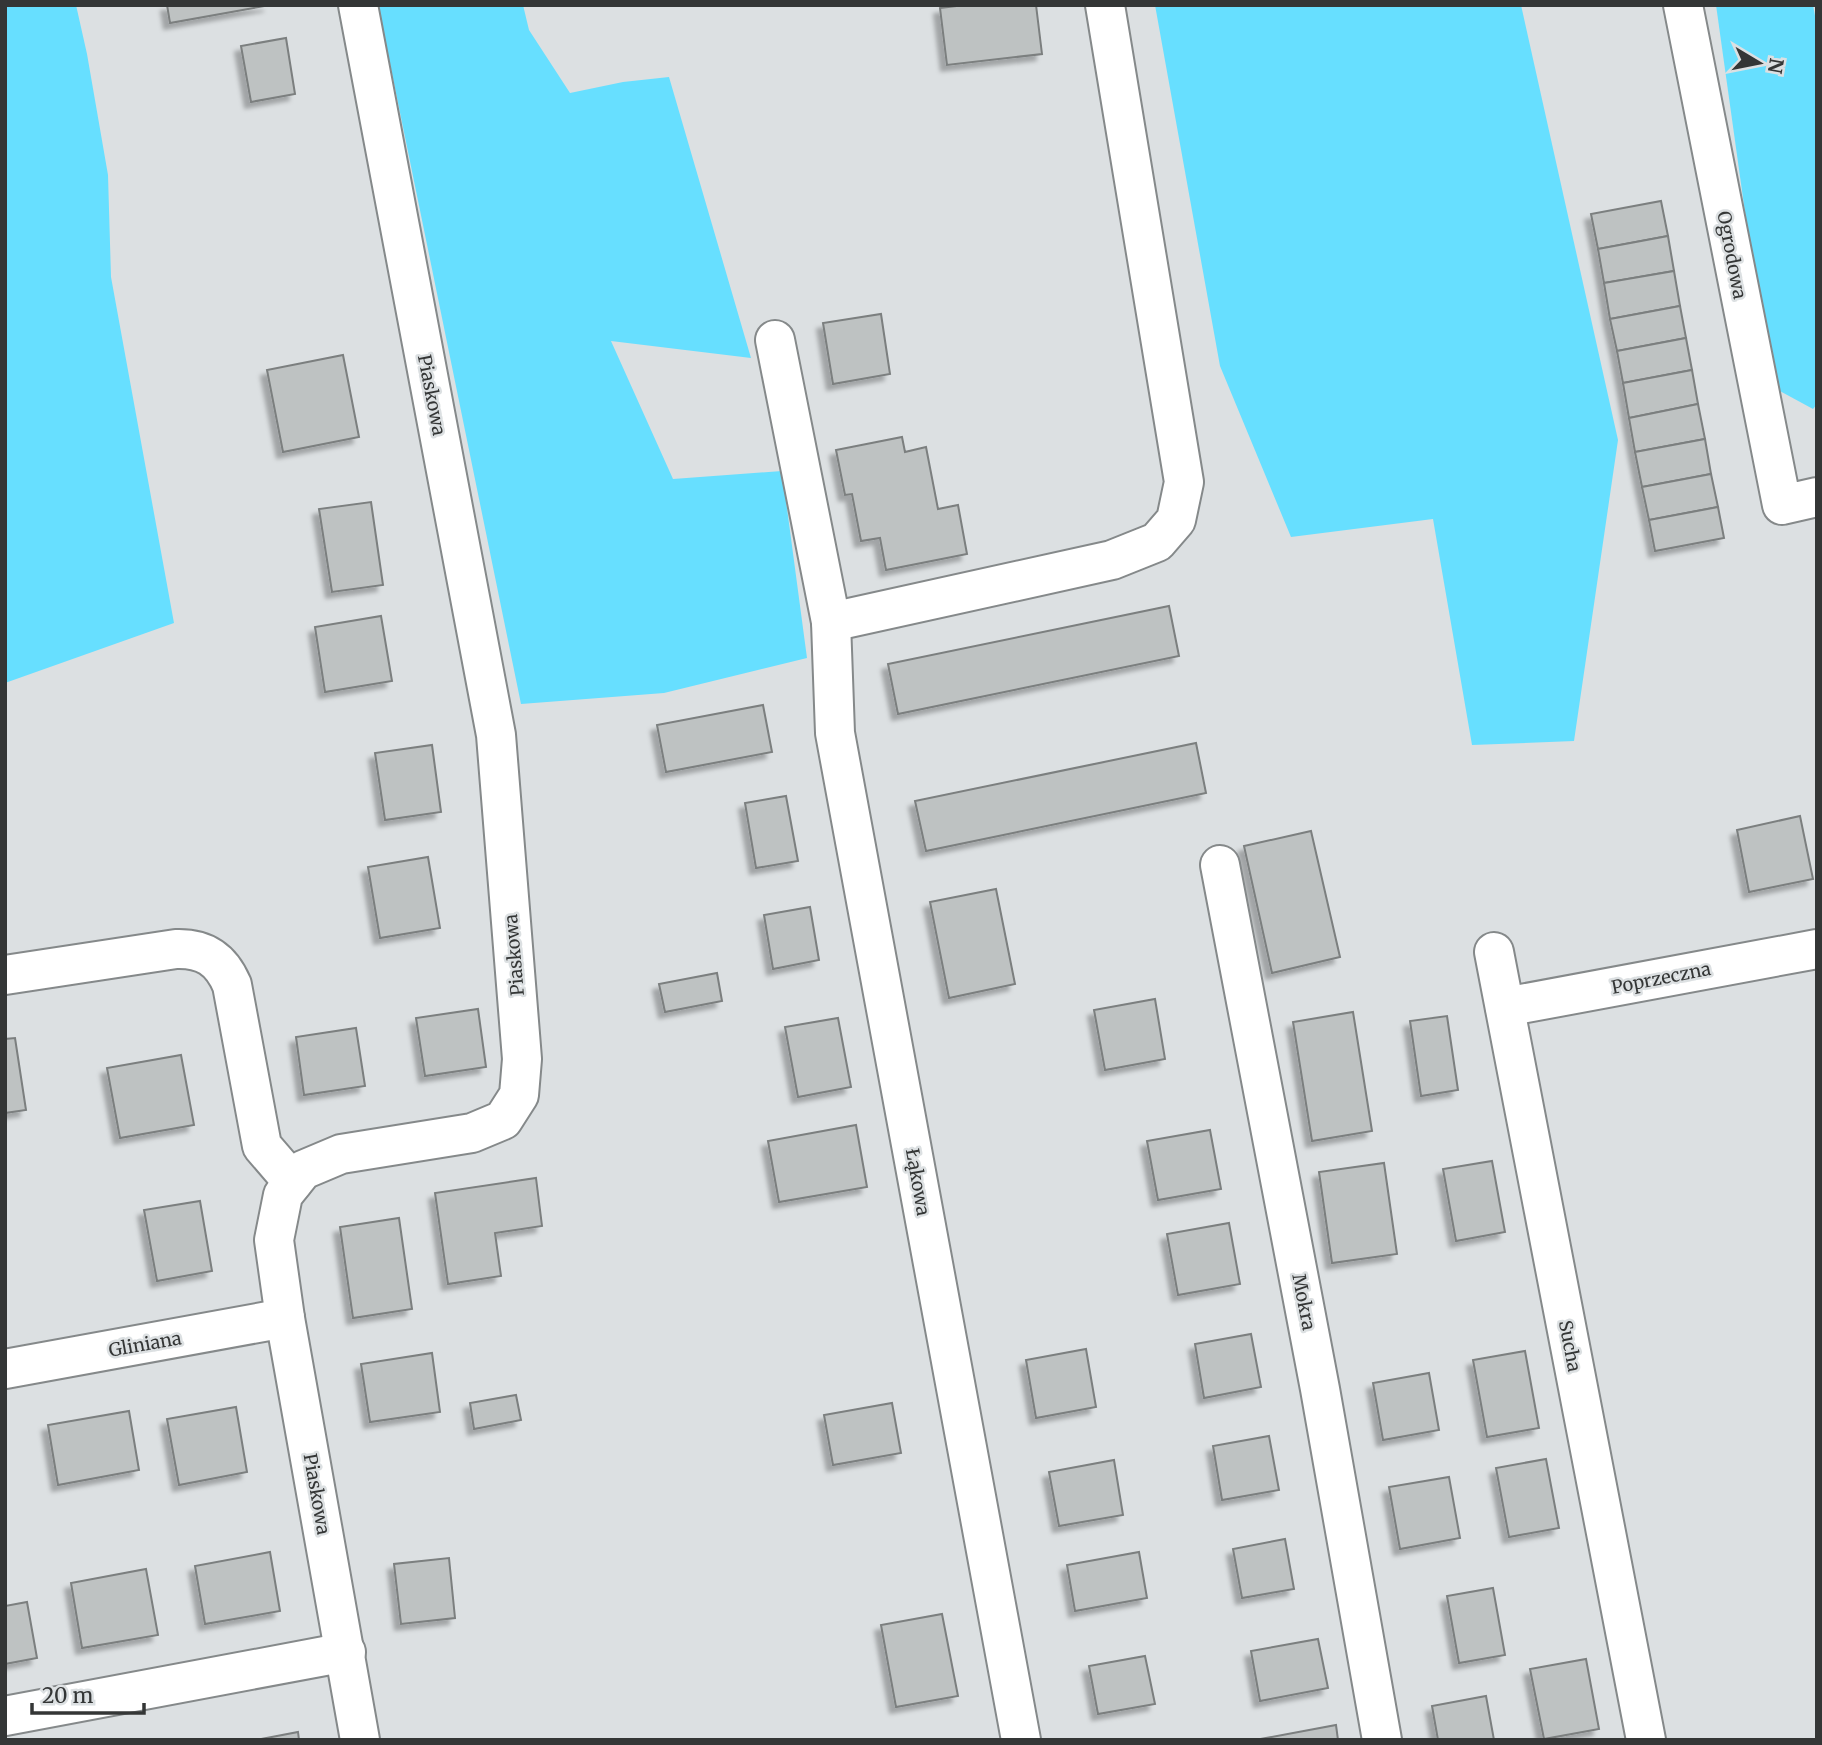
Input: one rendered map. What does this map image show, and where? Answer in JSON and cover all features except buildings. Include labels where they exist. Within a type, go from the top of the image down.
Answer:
[{"type":"street","name":"Piaskowa","points":[[358,5],[496,735],[522,1059],[519,1095],[503,1120],[472,1133],[341,1154],[303,1170],[283,1195],[274,1240],[285,1318],[360,1740]]},
{"type":"street","points":[[831,622],[1112,560],[1157,542],[1176,520],[1184,482],[1105,5]]},
{"type":"street","name":"Ogrodowa","points":[[1683,5],[1799,501]]},
{"type":"street","name":"Łąkowa","points":[[775,340],[831,622],[835,733],[1021,1740]]},
{"type":"street","name":"Mokra","points":[[1220,865],[1318,1375],[1382,1740]]},
{"type":"street","points":[[5,975],[176,949],[190,949],[216,960],[226,971],[232,985],[262,1146],[293,1182]]},
{"type":"street","name":"Poprzeczna","points":[[1505,1007],[1817,949]]},
{"type":"street","name":"Sucha","points":[[1494,952],[1646,1740]]},
{"type":"street","name":"Gliniana","points":[[5,1368],[285,1318]]},
{"type":"street","points":[[5,1716],[346,1652]]},
{"type":"shaded area","points":[[5,5],[76,5],[108,175],[111,277],[174,623],[5,683]]},
{"type":"shaded area","points":[[378,5],[523,5],[529,30],[570,93],[623,82],[669,77],[751,358],[611,341],[673,479],[782,471],[807,658],[664,693],[521,704]]},
{"type":"shaded area","points":[[1155,5],[1521,5],[1618,440],[1574,741],[1472,745],[1433,519],[1291,537],[1220,366]]},
{"type":"shaded area","points":[[1716,5],[1813,5],[1817,26],[1817,404],[1813,409],[1778,390],[1758,305]]}]
